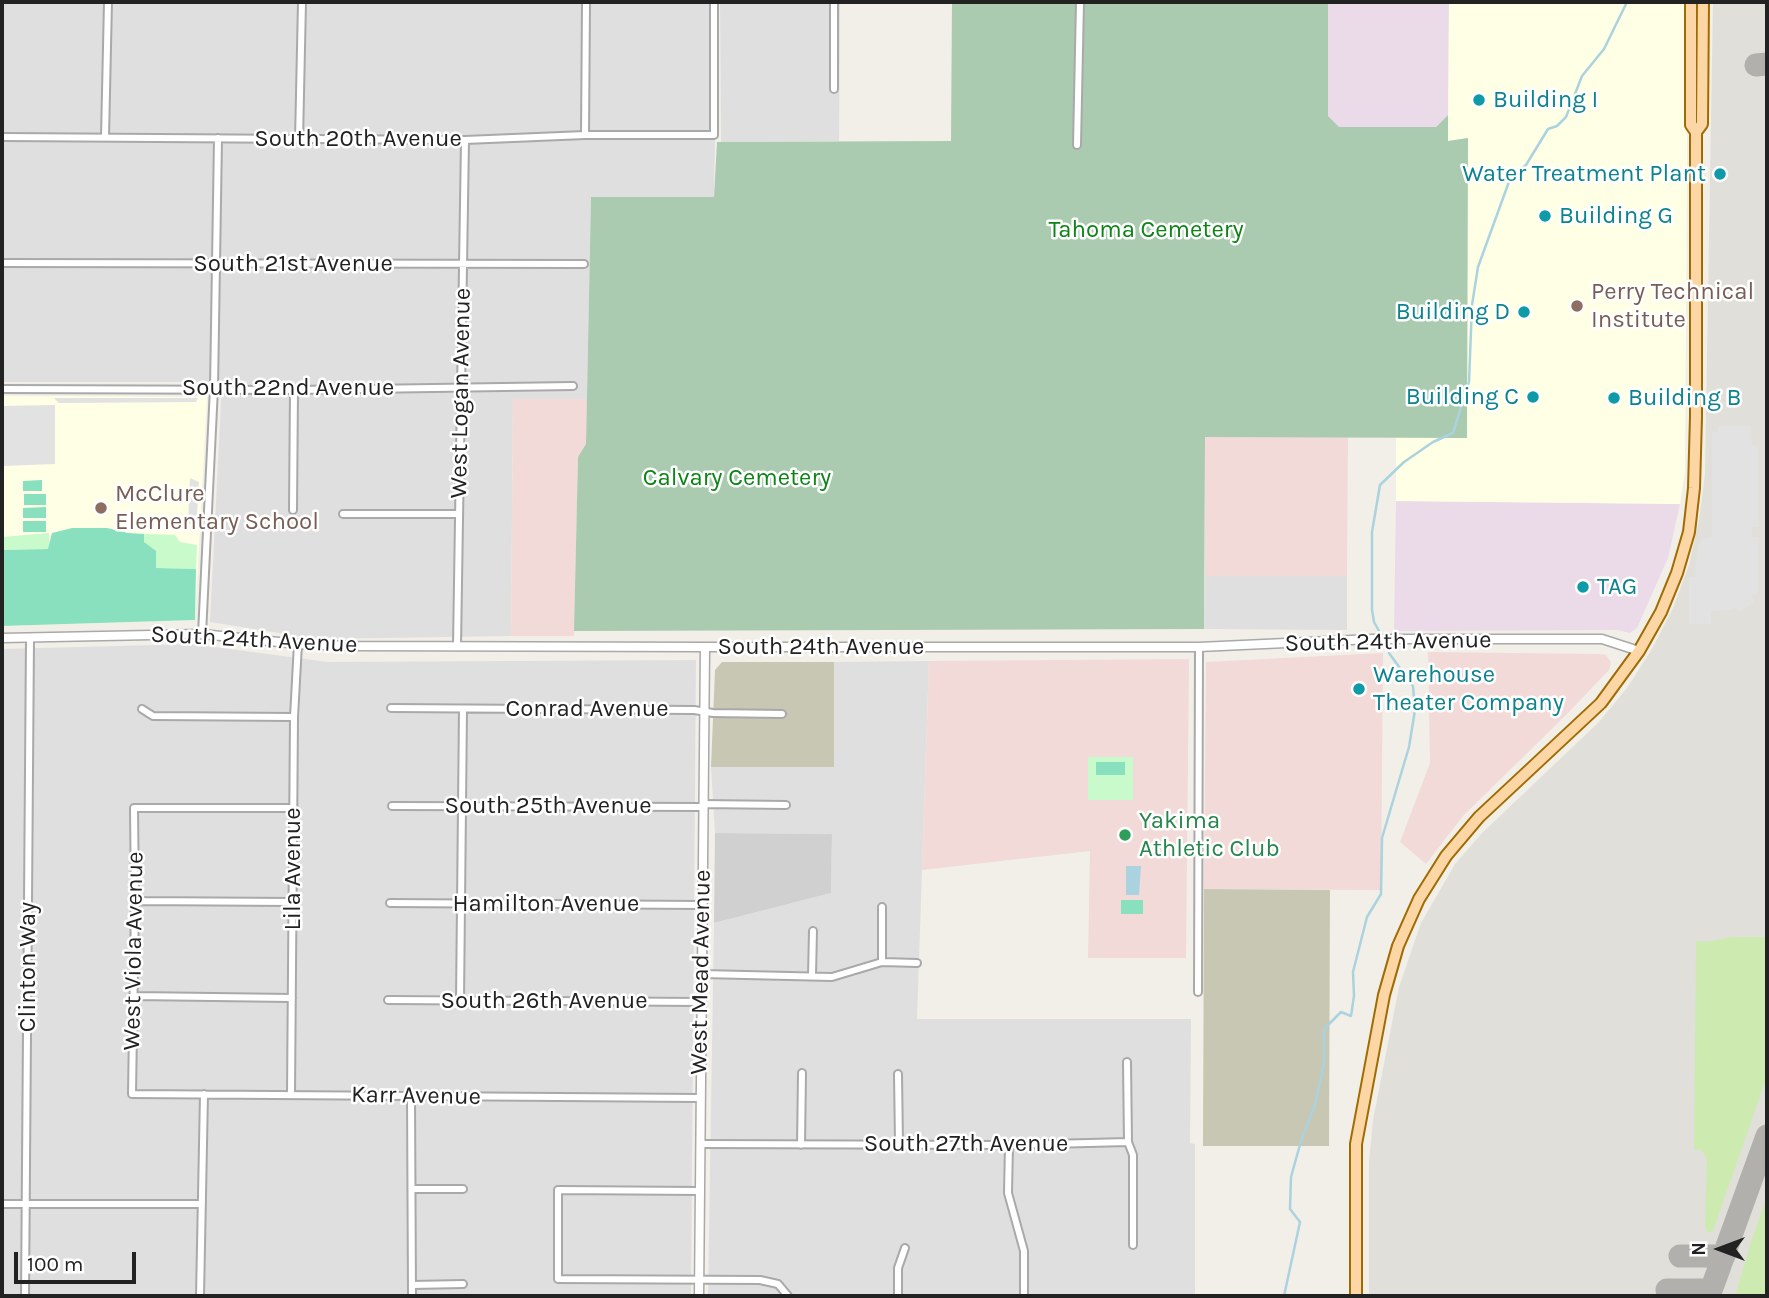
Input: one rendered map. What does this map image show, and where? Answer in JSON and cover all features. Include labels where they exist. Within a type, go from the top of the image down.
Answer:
[{"type":"main road","points":[[1356,1296],[1356,1144],[1384,995],[1398,946],[1419,899],[1446,856],[1479,817],[1601,704],[1639,651],[1661,612],[1689,532],[1694,488],[1696,132],[1691,125],[1691,2]]},
{"type":"main road","points":[[1696,132],[1702,124],[1703,2]]},
{"type":"street","points":[[105,137],[108,2]]},
{"type":"street","points":[[299,140],[302,2]]},
{"type":"street","points":[[585,135],[586,2]]},
{"type":"street","name":"South 20th Avenue","points":[[2,137],[466,140],[585,135],[714,135],[714,2]]},
{"type":"street","points":[[834,2],[834,89]]},
{"type":"street","points":[[1077,145],[1080,2]]},
{"type":"street","points":[[202,634],[214,388],[218,138]]},
{"type":"street","name":"West Logan Avenue","points":[[457,646],[466,140]]},
{"type":"street","name":"South 21st Avenue","points":[[2,263],[584,264]]},
{"type":"street","name":"South 22nd Avenue","points":[[2,389],[294,390],[573,386]]},
{"type":"street","points":[[293,510],[294,390]]},
{"type":"street","points":[[343,514],[458,514]]},
{"type":"street","name":"South 24th Avenue","points":[[2,638],[202,634],[299,645],[705,647],[1199,647],[1373,639],[1602,639],[1639,651]]},
{"type":"street","name":"Clinton Way","points":[[25,1296],[30,638]]},
{"type":"street","name":"Lila Avenue","points":[[291,1094],[294,717],[299,645]]},
{"type":"street","name":"West Mead Avenue","points":[[699,1296],[705,647]]},
{"type":"street","points":[[1198,992],[1199,647]]},
{"type":"street","name":"Conrad Avenue","points":[[391,708],[782,714]]},
{"type":"street","points":[[142,709],[153,716],[294,717]]},
{"type":"street","points":[[460,1001],[463,709]]},
{"type":"street","name":"South 25th Avenue","points":[[392,806],[786,805]]},
{"type":"street","name":"West Viola Avenue","points":[[132,1094],[134,808],[293,808]]},
{"type":"street","points":[[135,901],[292,902]]},
{"type":"street","name":"Hamilton Avenue","points":[[390,903],[702,905]]},
{"type":"street","points":[[881,962],[882,907]]},
{"type":"street","points":[[812,975],[813,931]]},
{"type":"street","points":[[702,974],[832,976],[881,962],[917,963]]},
{"type":"street","points":[[134,996],[292,998]]},
{"type":"street","name":"South 26th Avenue","points":[[388,1000],[701,1002]]},
{"type":"street","points":[[1127,1062],[1128,1142],[1133,1155],[1133,1245]]},
{"type":"street","points":[[800,1145],[802,1073]]},
{"type":"street","points":[[898,1074],[898,1144]]},
{"type":"street","name":"Karr Avenue","points":[[132,1094],[700,1098]]},
{"type":"street","points":[[200,1296],[204,1094]]},
{"type":"street","points":[[411,1097],[412,1296]]},
{"type":"street","name":"South 27th Avenue","points":[[700,1144],[1009,1145],[1128,1142]]},
{"type":"street","points":[[1009,1145],[1008,1193],[1024,1251],[1024,1296]]},
{"type":"street","points":[[413,1189],[463,1189]]},
{"type":"street","points":[[700,1191],[558,1189],[558,1279],[760,1280],[778,1284],[788,1296]]},
{"type":"street","points":[[2,1204],[202,1204]]},
{"type":"street","points":[[898,1296],[898,1268],[905,1248]]},
{"type":"street","points":[[412,1285],[463,1284]]},
{"type":"shaded area","points":[[2,2],[717,2],[714,197],[591,197],[587,399],[513,399],[511,636],[317,639],[210,622],[222,382],[2,382]]},
{"type":"shaded area","points":[[720,2],[840,2],[839,141],[721,142]]},
{"type":"shaded area","points":[[1328,2],[1449,2],[1448,115],[1436,127],[1339,128],[1328,116]]},
{"type":"shaded area","name":"Perry Technical Institute","points":[[1449,2],[1688,2],[1685,471],[1680,504],[1396,501],[1396,437],[1467,437],[1468,138],[1448,141]]},
{"type":"shaded area","points":[[1713,2],[1767,2],[1767,1296],[1369,1296],[1369,1162],[1373,1120],[1399,987],[1421,923],[1455,864],[1482,833],[1598,723],[1627,688],[1652,649],[1673,608],[1689,565],[1705,474]]},
{"type":"shaded area","name":"McClure Elementary School","points":[[2,396],[207,397],[195,620],[2,626]]},
{"type":"shaded area","points":[[54,398],[198,398],[196,402],[59,403]]},
{"type":"shaded area","points":[[513,399],[587,399],[586,445],[578,457],[574,636],[511,636]]},
{"type":"shaded area","points":[[55,405],[55,464],[2,466],[2,406]]},
{"type":"shaded area","points":[[1718,426],[1751,426],[1752,445],[1758,447],[1758,527],[1752,527],[1752,537],[1758,537],[1758,594],[1751,595],[1754,602],[1739,612],[1735,607],[1730,610],[1711,611],[1711,624],[1689,624],[1689,577],[1695,577],[1698,545],[1704,539],[1712,537],[1712,432],[1718,432]]},
{"type":"shaded area","points":[[1205,437],[1348,437],[1347,576],[1205,576]]},
{"type":"shaded area","points":[[190,478],[199,482],[196,529],[188,523]]},
{"type":"shaded area","points":[[1396,501],[1680,504],[1668,558],[1637,628],[1630,633],[1617,630],[1394,631]]},
{"type":"shaded area","points":[[1205,576],[1347,576],[1347,630],[1204,629]]},
{"type":"shaded area","points":[[192,644],[328,662],[696,660],[691,1296],[2,1296],[2,649]]},
{"type":"shaded area","points":[[1428,652],[1599,654],[1606,655],[1611,662],[1609,670],[1566,715],[1463,816],[1426,864],[1400,842],[1430,763]]},
{"type":"shaded area","points":[[1383,653],[1381,890],[1204,889],[1206,662]]},
{"type":"shaded area","points":[[1189,659],[1186,958],[1088,958],[1090,851],[922,870],[929,661]]},
{"type":"shaded area","points":[[929,661],[917,1019],[1191,1019],[1190,1143],[1195,1144],[1195,1296],[708,1296],[714,923],[831,893],[832,834],[715,833],[711,767],[834,767],[834,662]]},
{"type":"shaded area","points":[[722,662],[834,662],[834,767],[711,767],[715,670]]},
{"type":"shaded area","points":[[715,833],[832,834],[831,893],[714,923]]},
{"type":"shaded area","points":[[1204,889],[1330,890],[1329,1146],[1203,1146]]},
{"type":"green space","name":"Tahoma Cemetery","points":[[952,2],[1328,2],[1328,116],[1339,127],[1436,127],[1448,115],[1448,141],[1468,138],[1467,438],[1205,437],[1204,629],[574,631],[578,457],[586,444],[591,197],[714,197],[717,142],[951,141]]},
{"type":"green space","points":[[42,480],[42,491],[23,491],[23,481]]},
{"type":"green space","points":[[24,494],[46,494],[46,505],[24,505]]},
{"type":"green space","points":[[46,507],[46,518],[23,518],[23,508]]},
{"type":"green space","points":[[23,521],[46,521],[46,532],[23,532]]},
{"type":"green space","points":[[72,528],[107,528],[144,534],[144,542],[156,551],[156,568],[196,569],[195,620],[2,626],[2,550],[48,549],[52,533]]},
{"type":"green space","points":[[49,533],[48,549],[2,550],[2,537]]},
{"type":"green space","points":[[144,534],[175,535],[180,542],[197,545],[196,569],[155,568],[144,541]]},
{"type":"green space","points":[[1088,757],[1133,757],[1133,800],[1088,800]]},
{"type":"green space","points":[[1096,762],[1125,762],[1125,775],[1096,775]]},
{"type":"green space","points":[[1121,900],[1143,900],[1143,914],[1121,914]]},
{"type":"green space","points":[[1767,937],[1767,1076],[1713,1231],[1709,1233],[1705,1228],[1707,1160],[1702,1150],[1694,1150],[1696,941]]},
{"type":"green space","points":[[1767,1196],[1767,1296],[1735,1296],[1752,1239]]},
{"type":"water","points":[[1126,866],[1141,866],[1139,895],[1126,895]]},
{"type":"waterway","points":[[1379,631],[1372,610],[1372,532],[1380,485],[1404,462],[1433,442],[1453,433],[1469,382],[1472,305],[1478,267],[1510,179],[1526,165],[1548,129],[1557,126],[1566,117],[1582,76],[1604,49],[1627,2]]},
{"type":"waterway","points":[[1284,1296],[1300,1222],[1290,1209],[1291,1177],[1315,1105],[1324,1063],[1324,1029],[1341,1012],[1351,1016],[1353,972],[1367,917],[1381,894],[1382,838],[1409,747],[1415,710],[1413,686],[1389,653]]},
{"type":"taxiway","points":[[1756,65],[1767,64]]},
{"type":"taxiway","points":[[1709,1296],[1767,1136]]},
{"type":"taxiway","points":[[1680,1256],[1724,1256]]},
{"type":"taxiway","points":[[1667,1290],[1711,1290]]},
{"type":"place","name":"Building I","points":[[1479,100]]},
{"type":"place","name":"Water Treatment Plant","points":[[1720,174]]},
{"type":"place","name":"Building G","points":[[1545,216]]},
{"type":"place","name":"Perry Technical Institute","points":[[1577,306]]},
{"type":"place","name":"Building D","points":[[1524,312]]},
{"type":"place","name":"Building C","points":[[1533,397]]},
{"type":"place","name":"Building B","points":[[1614,398]]},
{"type":"place","name":"McClure Elementary School","points":[[101,508]]},
{"type":"place","name":"TAG","points":[[1583,587]]},
{"type":"place","name":"Warehouse Theater Company","points":[[1359,689]]},
{"type":"place","name":"Yakima Athletic Club","points":[[1125,835]]},
{"type":"park label","name":"Calvary Cemetery","points":[[737,478]]}]
